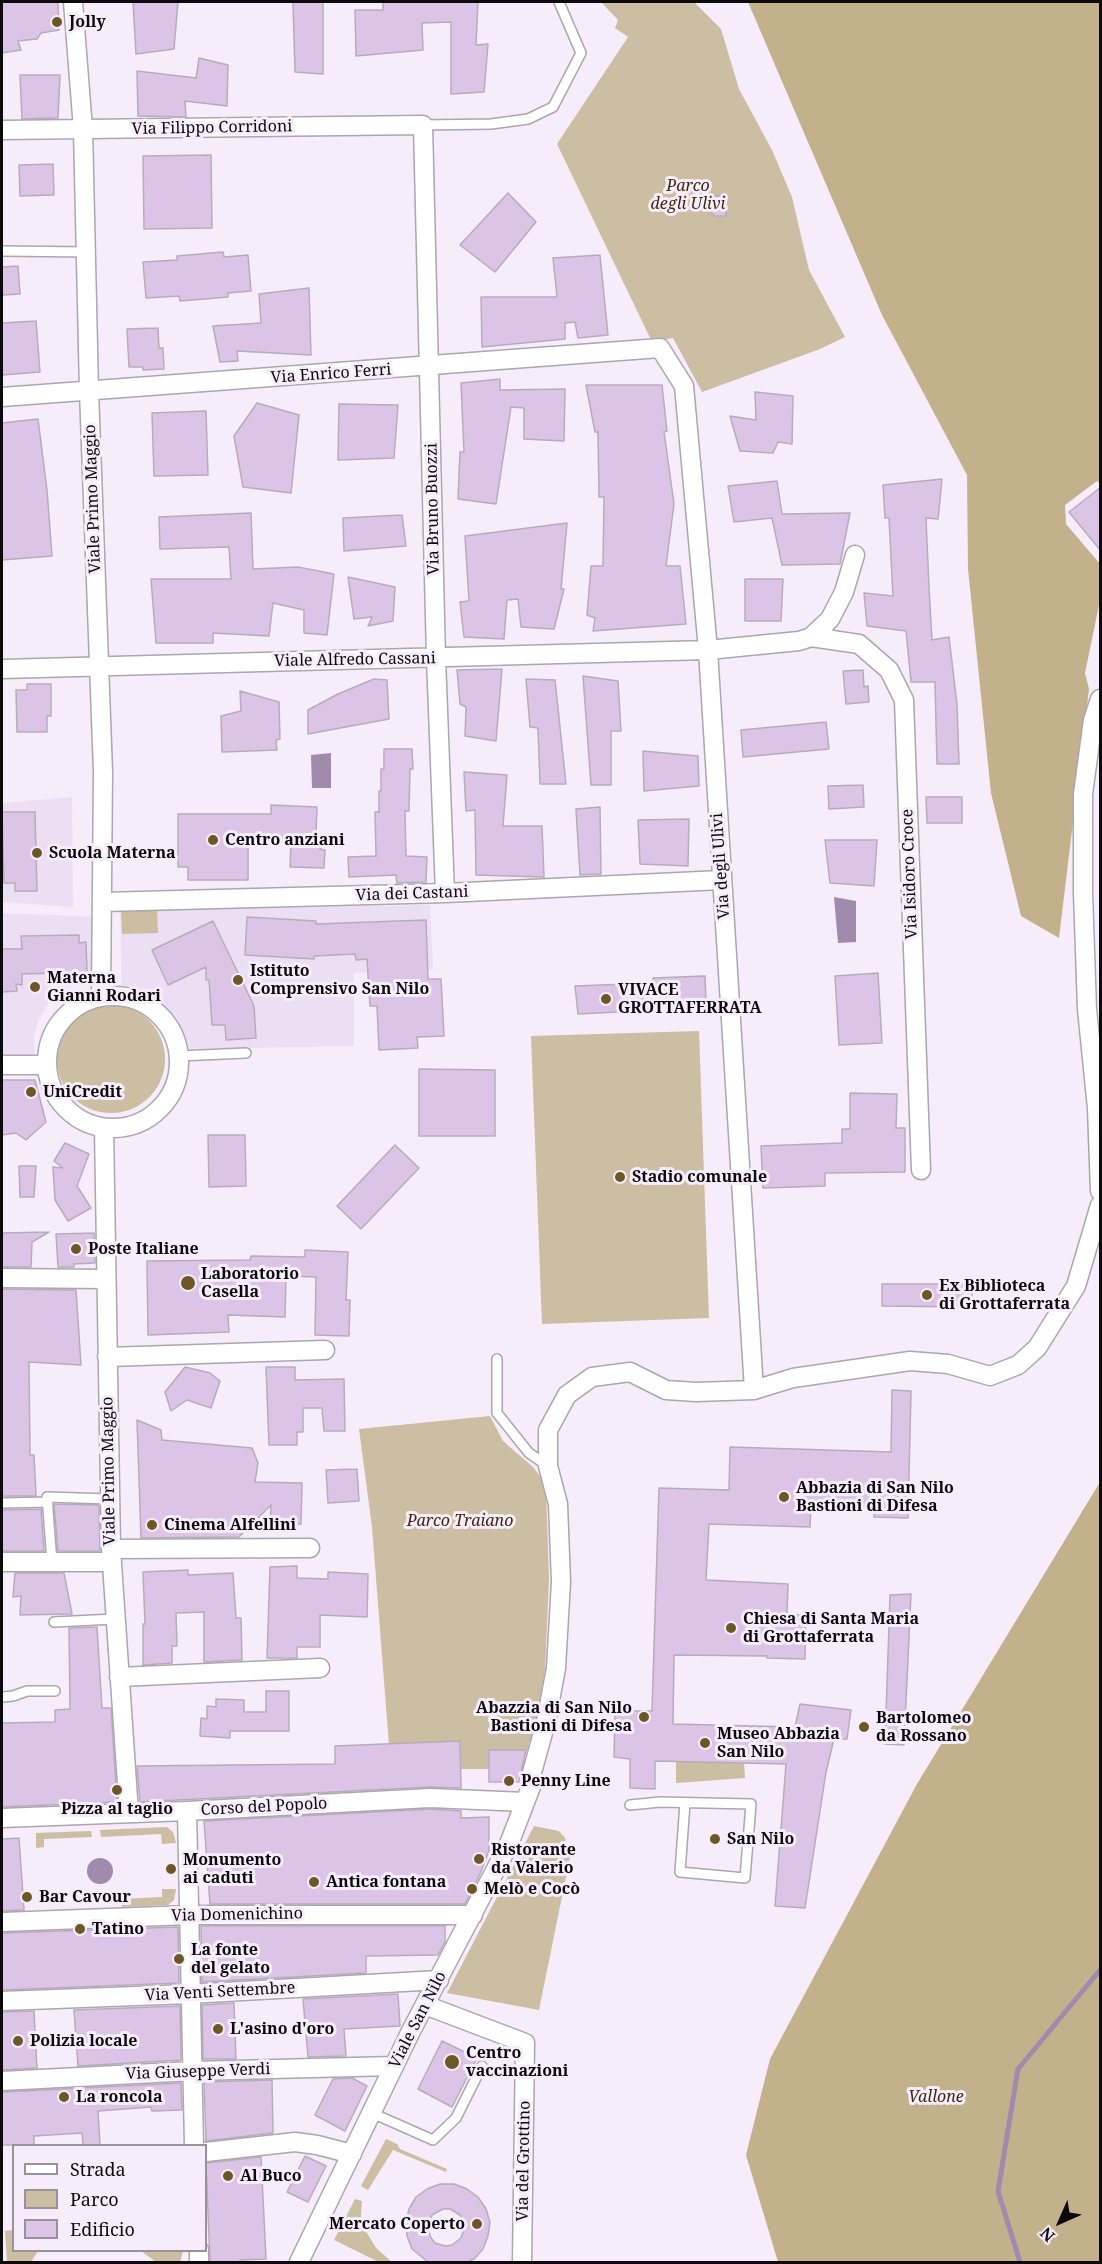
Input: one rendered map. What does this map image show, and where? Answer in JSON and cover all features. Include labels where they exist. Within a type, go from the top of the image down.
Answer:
[{"type":"street","name":"Viale Primo Maggio","points":[[73,2],[83,129],[89,391],[104,772],[102,996]]},
{"type":"street","name":"Via Filippo Corridoni","points":[[2,130],[423,125]]},
{"type":"street","name":"Via Bruno Buozzi","points":[[423,125],[436,658],[446,893]]},
{"type":"street","name":"Via Enrico Ferri","points":[[2,397],[430,367],[660,348]]},
{"type":"street","name":"Via degli Ulivi","points":[[660,348],[684,386],[708,650],[754,1390]]},
{"type":"street","points":[[818,635],[830,619],[844,592],[855,555]]},
{"type":"street","name":"Via Isidoro Croce","points":[[708,650],[798,641],[818,635],[859,644],[889,670],[904,700],[921,1170]]},
{"type":"street","name":"Viale Alfredo Cassani","points":[[2,669],[708,650]]},
{"type":"street","points":[[1101,699],[1093,720],[1083,794],[1083,893],[1087,1009],[1097,1108],[1101,1191]]},
{"type":"street","name":"Via dei Castani","points":[[103,903],[446,893],[722,880]]},
{"type":"street","points":[[117,995],[133,998],[159,1014],[169,1026],[179,1056],[175,1085],[167,1100],[142,1122],[127,1127],[104,1128],[81,1121],[63,1107],[51,1087],[46,1065],[48,1046],[55,1028],[67,1013],[83,1002],[102,996],[117,995]]},
{"type":"street","points":[[2,1065],[46,1065]]},
{"type":"street","name":"Viale Primo Maggio","points":[[104,1128],[111,1555],[129,1813]]},
{"type":"street","name":"Viale San Nilo","points":[[299,2262],[394,2066],[509,1844],[532,1784],[531,1776],[551,1698],[556,1668],[561,1582],[558,1503],[548,1466],[548,1430],[567,1395],[592,1377],[630,1372],[666,1389],[696,1392],[754,1390],[793,1378],[910,1361],[948,1364],[990,1376],[1018,1365],[1037,1348],[1076,1286],[1101,1205]]},
{"type":"street","points":[[2,1278],[106,1279]]},
{"type":"street","points":[[108,1357],[325,1350]]},
{"type":"street","points":[[2,1562],[52,1562],[111,1555],[310,1548]]},
{"type":"street","points":[[119,1677],[320,1668]]},
{"type":"street","name":"Corso del Popolo","points":[[2,1818],[430,1798],[525,1802]]},
{"type":"street","points":[[187,1811],[189,1994],[194,2144]]},
{"type":"street","name":"Via Domenichino","points":[[2,1922],[189,1915],[473,1915]]},
{"type":"street","name":"Via Venti Settembre","points":[[2,2001],[189,1994],[439,1980]]},
{"type":"street","name":"Via del Grottino","points":[[425,2005],[525,2043],[522,2262]]},
{"type":"street","name":"Via Giuseppe Verdi","points":[[2,2081],[193,2071],[394,2066]]},
{"type":"street","points":[[207,2152],[295,2142],[352,2154]]},
{"type":"lane","points":[[423,125],[490,124],[528,119],[553,107],[581,53],[559,2]]},
{"type":"lane","points":[[2,251],[87,252]]},
{"type":"lane","points":[[179,1056],[246,1053]]},
{"type":"lane","points":[[497,1359],[497,1413],[529,1453],[548,1466]]},
{"type":"lane","points":[[52,1562],[48,1497],[110,1499]]},
{"type":"lane","points":[[2,1503],[48,1502]]},
{"type":"lane","points":[[54,1622],[114,1619]]},
{"type":"lane","points":[[2,1697],[27,1691],[55,1691]]},
{"type":"lane","points":[[630,1805],[685,1803],[751,1804],[745,1878],[680,1872],[685,1803]]},
{"type":"lane","points":[[372,2113],[433,2140],[456,2118],[482,2066]]},
{"type":"shaded area","points":[[331,753],[331,788],[312,788],[311,755]]},
{"type":"shaded area","name":"Scuola Materna","points":[[72,797],[73,907],[2,902],[2,803]]},
{"type":"shaded area","points":[[834,897],[856,901],[856,942],[838,943]]},
{"type":"shaded area","name":"Istituto Comprensivo San Nilo","points":[[430,905],[433,970],[354,973],[354,1046],[190,1049],[165,1012],[145,996],[122,987],[120,910]]},
{"type":"shaded area","name":"Materna Gianni Rodari","points":[[2,913],[98,917],[96,980],[77,983],[60,992],[47,1005],[38,1021],[34,1039],[35,1058],[2,1058]]},
{"type":"shaded area","points":[[100,1858],[109,1862],[113,1871],[109,1880],[100,1884],[91,1880],[87,1871],[91,1862]]},
{"type":"green space","name":"Parco degli Ulivi","points":[[601,2],[694,2],[721,29],[739,89],[772,150],[792,197],[809,270],[845,337],[820,349],[702,392],[673,338],[652,342],[557,144],[628,37],[615,28],[618,20]]},
{"type":"green space","points":[[748,2],[1100,2],[1100,484],[1097,481],[1065,505],[1066,524],[1100,564],[1100,600],[1085,673],[1089,689],[1059,938],[1021,916],[991,793],[968,569],[967,475],[882,315]]},
{"type":"green space","points":[[157,909],[158,933],[122,934],[121,910]]},
{"type":"green space","points":[[111,1005],[132,1009],[149,1021],[161,1038],[165,1059],[161,1080],[149,1097],[132,1109],[111,1113],[90,1109],[73,1097],[61,1080],[57,1059],[61,1038],[73,1021],[90,1009]]},
{"type":"green space","name":"Stadio comunale","points":[[699,1031],[709,1318],[542,1324],[531,1036]]},
{"type":"green space","name":"Parco Traiano","points":[[490,1416],[503,1441],[533,1467],[543,1480],[546,1489],[549,1579],[545,1670],[533,1742],[529,1742],[528,1750],[489,1750],[489,1769],[460,1769],[460,1741],[389,1745],[372,1527],[359,1429]]},
{"type":"green space","name":"Vallone","points":[[1100,1482],[1100,2262],[778,2262],[746,2155],[770,2059],[917,1784]]},
{"type":"green space","points":[[676,1761],[744,1763],[745,1778],[676,1783]]},
{"type":"green space","points":[[534,1826],[559,1831],[565,1838],[570,1857],[539,2010],[447,1993]]},
{"type":"green space","points":[[167,1827],[173,1832],[176,1843],[162,1844],[161,1834],[101,1837],[100,1830]]},
{"type":"green space","points":[[91,1831],[92,1837],[44,1839],[44,1847],[36,1848],[36,1833]]},
{"type":"green space","points":[[162,1889],[176,1889],[174,1900],[168,1905],[122,1907],[122,1899],[162,1897]]},
{"type":"green space","points":[[386,2139],[397,2144],[400,2149],[447,2169],[446,2172],[393,2150],[368,2190],[361,2186]]},
{"type":"green space","points":[[355,2199],[362,2201],[361,2215],[364,2228],[376,2248],[392,2262],[379,2262],[334,2240]]},
{"type":"green space","points":[[12,2230],[12,2252],[37,2252],[31,2262],[7,2262],[5,2231]]},
{"type":"green space","points":[[142,2252],[183,2252],[180,2262],[156,2262]]},
{"type":"building","points":[[2,2],[58,2],[59,30],[41,33],[37,39],[18,41],[21,50],[2,53]]},
{"type":"building","points":[[133,2],[178,2],[174,49],[136,54]]},
{"type":"building","points":[[293,2],[323,2],[323,74],[295,72]]},
{"type":"building","points":[[383,2],[478,2],[476,45],[488,44],[484,92],[451,94],[451,22],[422,23],[423,50],[356,56],[355,10],[383,10]]},
{"type":"building","points":[[199,58],[228,65],[227,106],[185,101],[186,117],[138,116],[137,71],[196,78]]},
{"type":"building","points":[[20,75],[60,75],[58,118],[22,119]]},
{"type":"building","points":[[211,155],[212,228],[144,229],[143,156]]},
{"type":"building","points":[[53,164],[54,195],[20,196],[19,165]]},
{"type":"building","points":[[508,193],[536,222],[495,272],[460,245]]},
{"type":"building","points":[[714,196],[726,196],[726,216],[715,216],[710,212],[710,200]]},
{"type":"building","points":[[223,252],[224,257],[248,255],[251,291],[228,293],[228,297],[180,301],[179,296],[146,298],[143,262],[177,260],[177,256]]},
{"type":"building","points":[[600,255],[608,335],[578,338],[575,322],[565,323],[565,339],[482,347],[481,297],[557,297],[553,258]]},
{"type":"building","points":[[18,266],[20,294],[2,295],[2,267]]},
{"type":"building","points":[[309,288],[311,355],[237,351],[238,361],[220,362],[213,326],[261,323],[259,294]]},
{"type":"building","points":[[36,321],[40,372],[2,375],[2,323]]},
{"type":"building","points":[[158,328],[159,348],[163,348],[164,369],[143,370],[143,367],[129,367],[127,329]]},
{"type":"building","points":[[500,379],[500,390],[565,389],[564,441],[524,439],[524,408],[511,407],[496,504],[458,499],[460,452],[464,452],[461,383]]},
{"type":"building","points":[[586,385],[662,385],[667,431],[664,432],[674,504],[666,566],[680,566],[686,624],[593,631],[595,618],[587,615],[591,566],[603,566],[604,497],[599,497],[598,432],[595,432]]},
{"type":"building","points":[[755,392],[793,396],[792,444],[778,442],[773,453],[740,451],[730,416],[756,420]]},
{"type":"building","points":[[257,403],[299,415],[291,493],[243,487],[234,436]]},
{"type":"building","points":[[339,404],[398,405],[394,458],[338,460]]},
{"type":"building","points":[[206,411],[208,475],[154,476],[152,413]]},
{"type":"building","points":[[38,419],[52,556],[2,560],[2,423]]},
{"type":"building","points":[[942,479],[938,519],[926,518],[932,640],[949,637],[957,704],[959,764],[937,764],[935,682],[911,682],[906,631],[867,626],[864,593],[893,596],[889,518],[885,518],[883,485]]},
{"type":"building","points":[[777,481],[782,514],[850,513],[840,564],[782,565],[772,518],[734,522],[728,486]]},
{"type":"building","points":[[1101,487],[1101,551],[1069,512]]},
{"type":"building","points":[[251,513],[253,569],[298,567],[334,574],[327,635],[304,633],[304,610],[273,603],[269,636],[213,633],[213,643],[156,643],[151,579],[231,579],[229,547],[160,549],[159,517]]},
{"type":"building","points":[[402,515],[406,546],[344,551],[343,518]]},
{"type":"building","points":[[567,523],[561,589],[564,589],[554,629],[521,627],[518,599],[507,600],[504,639],[464,637],[460,602],[469,601],[465,536]]},
{"type":"building","points":[[348,577],[395,587],[393,621],[368,626],[372,617],[354,619]]},
{"type":"building","points":[[745,579],[783,579],[781,621],[745,621]]},
{"type":"building","points":[[502,669],[496,741],[465,736],[466,707],[460,704],[457,670]]},
{"type":"building","points":[[863,670],[864,687],[868,686],[869,702],[846,704],[843,671]]},
{"type":"building","points":[[583,676],[618,681],[621,731],[611,731],[611,785],[591,785]]},
{"type":"building","points":[[374,679],[387,680],[389,719],[308,734],[308,710]]},
{"type":"building","points":[[526,679],[555,680],[566,784],[540,784],[538,728],[530,727]]},
{"type":"building","points":[[27,684],[51,684],[51,716],[47,716],[47,732],[17,732],[16,690],[27,690]]},
{"type":"building","points":[[240,691],[279,702],[280,739],[276,740],[277,750],[222,752],[221,716],[241,711]]},
{"type":"building","points":[[826,722],[829,749],[743,757],[741,730]]},
{"type":"building","points":[[384,749],[412,749],[413,769],[410,769],[409,811],[405,811],[406,856],[427,857],[426,882],[397,883],[396,875],[349,877],[348,857],[376,856],[375,812],[379,812]]},
{"type":"building","points":[[643,751],[698,756],[699,786],[644,791]]},
{"type":"building","points":[[464,772],[507,775],[503,826],[542,826],[544,877],[476,875],[475,810],[466,811]]},
{"type":"building","points":[[863,785],[864,807],[829,809],[828,786]]},
{"type":"building","points":[[926,797],[962,797],[962,823],[927,823]]},
{"type":"building","name":"Centro anziani","points":[[271,805],[317,807],[316,834],[321,834],[320,849],[325,850],[324,868],[290,867],[291,839],[248,837],[248,880],[188,880],[188,867],[178,867],[178,814],[271,814]]},
{"type":"building","points":[[600,807],[601,874],[580,875],[576,809]]},
{"type":"building","points":[[2,812],[35,812],[37,891],[15,891],[15,883],[4,883]]},
{"type":"building","points":[[689,819],[688,866],[640,864],[638,820]]},
{"type":"building","points":[[825,840],[877,840],[874,886],[830,883]]},
{"type":"building","points":[[247,917],[316,921],[316,924],[426,920],[428,979],[441,979],[444,1036],[417,1037],[418,1048],[379,1050],[377,1006],[370,1006],[367,959],[356,960],[355,954],[314,956],[314,959],[245,955]]},
{"type":"building","points":[[213,921],[254,1006],[256,1038],[226,1040],[225,1025],[212,1025],[206,967],[168,985],[152,950]]},
{"type":"building","points":[[79,935],[79,943],[86,942],[87,972],[22,974],[22,985],[16,984],[17,991],[2,992],[2,949],[22,949],[21,936]]},
{"type":"building","points":[[878,973],[882,1043],[839,1045],[835,976]]},
{"type":"building","points":[[705,976],[706,1003],[637,1005],[637,1011],[578,1014],[575,986],[653,983],[653,978]]},
{"type":"building","points":[[419,1069],[495,1070],[495,1136],[419,1136]]},
{"type":"building","points":[[2,1080],[35,1080],[46,1122],[26,1140],[16,1133],[2,1135]]},
{"type":"building","points":[[850,1093],[897,1094],[896,1128],[905,1128],[905,1172],[825,1173],[825,1186],[763,1188],[761,1146],[842,1143],[842,1129],[850,1129]]},
{"type":"building","points":[[208,1135],[245,1135],[246,1186],[209,1187]]},
{"type":"building","points":[[65,1143],[89,1154],[77,1186],[91,1208],[68,1221],[55,1200],[53,1167],[63,1168],[54,1161]]},
{"type":"building","points":[[395,1145],[419,1168],[361,1229],[337,1206]]},
{"type":"building","points":[[19,1166],[36,1166],[34,1197],[20,1197]]},
{"type":"building","points":[[49,1232],[32,1242],[31,1267],[2,1267],[2,1233]]},
{"type":"building","name":"Poste Italiane","points":[[94,1233],[95,1263],[58,1267],[56,1234]]},
{"type":"building","points":[[305,1250],[348,1252],[346,1300],[350,1300],[349,1336],[315,1335],[316,1277],[286,1276],[285,1317],[228,1315],[229,1332],[148,1335],[147,1261],[250,1260],[251,1256],[305,1257]]},
{"type":"building","name":"Ex Biblioteca di Grottaferrata","points":[[882,1284],[972,1284],[972,1307],[882,1306]]},
{"type":"building","points":[[2,1289],[76,1290],[81,1365],[29,1362],[30,1455],[34,1455],[36,1496],[2,1496]]},
{"type":"building","points":[[185,1367],[210,1373],[220,1381],[211,1408],[187,1400],[171,1411],[165,1392]]},
{"type":"building","points":[[266,1367],[295,1367],[295,1380],[344,1379],[345,1431],[324,1431],[322,1408],[303,1408],[303,1432],[297,1432],[297,1445],[269,1445]]},
{"type":"building","points":[[892,1390],[911,1391],[908,1518],[874,1517],[874,1506],[811,1504],[810,1527],[709,1524],[706,1580],[788,1584],[787,1615],[806,1615],[805,1659],[767,1658],[767,1656],[674,1655],[673,1724],[795,1727],[800,1704],[851,1710],[847,1739],[834,1739],[826,1772],[805,1908],[775,1906],[786,1764],[655,1761],[655,1789],[630,1788],[630,1759],[614,1757],[615,1711],[652,1711],[659,1488],[729,1490],[730,1447],[891,1452]]},
{"type":"building","points":[[137,1420],[161,1430],[162,1440],[252,1448],[258,1463],[255,1482],[302,1483],[301,1524],[288,1524],[288,1527],[270,1526],[271,1505],[239,1537],[141,1538]]},
{"type":"building","points":[[357,1469],[359,1501],[328,1503],[326,1470]]},
{"type":"building","points":[[54,1504],[99,1505],[100,1551],[58,1551]]},
{"type":"building","points":[[41,1509],[44,1551],[2,1551],[2,1510]]},
{"type":"building","points":[[297,1566],[297,1578],[328,1579],[328,1572],[368,1574],[367,1617],[320,1615],[320,1647],[297,1647],[297,1658],[267,1658],[270,1567]]},
{"type":"building","points":[[188,1570],[188,1575],[233,1573],[236,1618],[241,1618],[242,1660],[204,1662],[204,1612],[176,1613],[177,1646],[172,1646],[172,1663],[143,1665],[143,1624],[145,1624],[143,1572]]},
{"type":"building","points":[[15,1573],[64,1573],[72,1614],[20,1615],[21,1596],[13,1597]]},
{"type":"building","points":[[911,1594],[904,1745],[885,1744],[890,1595]]},
{"type":"building","points":[[97,1627],[102,1708],[111,1708],[117,1802],[2,1807],[2,1723],[55,1722],[55,1710],[70,1709],[69,1628]]},
{"type":"building","points":[[266,1691],[289,1691],[289,1731],[230,1731],[230,1738],[200,1736],[201,1718],[207,1719],[207,1706],[216,1707],[216,1699],[244,1700],[244,1712],[266,1712]]},
{"type":"building","points":[[460,1741],[461,1788],[429,1787],[140,1802],[137,1766],[335,1764],[335,1746]]},
{"type":"building","points":[[489,1750],[526,1750],[519,1782],[489,1782]]},
{"type":"building","points":[[430,1809],[461,1811],[461,1818],[489,1817],[489,1851],[465,1904],[210,1904],[204,1821]]},
{"type":"building","points":[[19,1838],[24,1910],[2,1911],[2,1839]]},
{"type":"building","points":[[201,1926],[445,1926],[445,1942],[438,1955],[366,1956],[366,1973],[202,1982]]},
{"type":"building","points":[[178,1927],[179,1983],[2,1990],[2,1933]]},
{"type":"building","points":[[398,1994],[400,2026],[344,2029],[346,2056],[308,2057],[303,1999]]},
{"type":"building","points":[[234,2003],[236,2059],[203,2059],[202,2005]]},
{"type":"building","points":[[180,2006],[181,2060],[78,2066],[74,2010]]},
{"type":"building","name":"Polizia locale","points":[[34,2011],[37,2068],[2,2070],[2,2012]]},
{"type":"building","points":[[442,2041],[477,2058],[452,2107],[418,2089]]},
{"type":"building","points":[[352,2078],[367,2086],[345,2131],[315,2115],[333,2079]]},
{"type":"building","points":[[272,2080],[273,2133],[206,2141],[204,2082]]},
{"type":"building","points":[[181,2083],[182,2110],[152,2111],[151,2107],[98,2111],[100,2144],[83,2144],[82,2133],[34,2136],[34,2144],[2,2145],[2,2092]]},
{"type":"building","points":[[305,2156],[326,2166],[308,2202],[287,2192]]},
{"type":"building","points":[[261,2157],[266,2259],[210,2262],[207,2163]]},
{"type":"building","name":"Mercato Coperto","points":[[440,2184],[454,2184],[478,2197],[486,2209],[490,2222],[483,2249],[474,2259],[467,2262],[428,2262],[412,2249],[407,2236],[406,2222],[409,2209],[416,2197]],"holes":[[[443,2209],[450,2209],[460,2215],[465,2226],[461,2238],[452,2245],[446,2246],[435,2243],[427,2226],[432,2215]]]},
{"type":"waterway","points":[[1020,2262],[998,2191],[1018,2069],[1100,1970]]},
{"type":"place","name":"Jolly","points":[[57,22]]},
{"type":"place","name":"Centro anziani","points":[[213,840]]},
{"type":"place","name":"Scuola Materna","points":[[37,853]]},
{"type":"place","name":"Istituto Comprensivo San Nilo","points":[[238,980]]},
{"type":"place","name":"Materna Gianni Rodari","points":[[35,987]]},
{"type":"place","name":"VIVACE GROTTAFERRATA","points":[[606,999]]},
{"type":"place","name":"UniCredit","points":[[31,1092]]},
{"type":"place","name":"Stadio comunale","points":[[620,1177]]},
{"type":"place","name":"Poste Italiane","points":[[76,1249]]},
{"type":"place","name":"Laboratorio Casella","points":[[188,1283]]},
{"type":"place","name":"Ex Biblioteca di Grottaferrata","points":[[927,1295]]},
{"type":"place","name":"Abbazia di San Nilo Bastioni di Difesa","points":[[784,1497]]},
{"type":"place","name":"Cinema Alfellini","points":[[152,1525]]},
{"type":"place","name":"Chiesa di Santa Maria di Grottaferrata","points":[[731,1628]]},
{"type":"place","name":"Abazzia di San Nilo Bastioni di Difesa","points":[[644,1717]]},
{"type":"place","name":"Bartolomeo da Rossano","points":[[864,1727]]},
{"type":"place","name":"Museo Abbazia San Nilo","points":[[705,1743]]},
{"type":"place","name":"Penny Line","points":[[509,1781]]},
{"type":"place","name":"Pizza al taglio","points":[[117,1790]]},
{"type":"place","name":"San Nilo","points":[[715,1839]]},
{"type":"place","name":"Ristorante da Valerio","points":[[479,1859]]},
{"type":"place","name":"Monumento ai caduti","points":[[171,1869]]},
{"type":"place","name":"Antica fontana","points":[[314,1882]]},
{"type":"place","name":"Melò e Cocò","points":[[472,1889]]},
{"type":"place","name":"Bar Cavour","points":[[27,1897]]},
{"type":"place","name":"Tatino","points":[[80,1929]]},
{"type":"place","name":"La fonte del gelato","points":[[179,1959]]},
{"type":"place","name":"L'asino d'oro","points":[[218,2029]]},
{"type":"place","name":"Polizia locale","points":[[18,2041]]},
{"type":"place","name":"Centro vaccinazioni","points":[[452,2062]]},
{"type":"place","name":"La roncola","points":[[64,2097]]},
{"type":"place","name":"Al Buco","points":[[228,2176]]},
{"type":"place","name":"Mercato Coperto","points":[[477,2224]]}]
